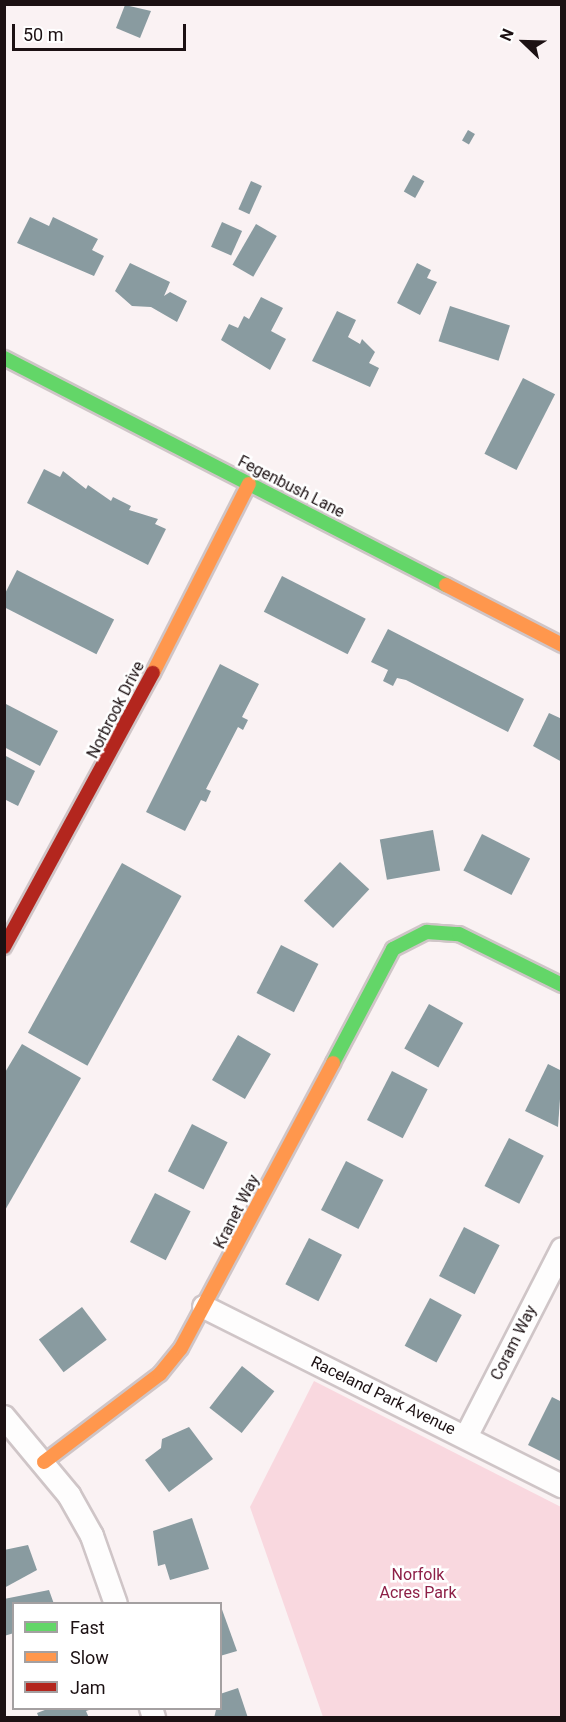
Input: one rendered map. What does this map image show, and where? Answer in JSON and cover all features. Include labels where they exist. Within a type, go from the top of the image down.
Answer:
[{"type":"street","name":"Fegenbush Lane","points":[[4,358],[561,645]]},
{"type":"street","name":"Norbrook Drive","points":[[4,947],[112,755],[249,484]]},
{"type":"street","name":"Kranet Way","points":[[44,1462],[160,1374],[204,1307],[378,970],[393,949],[427,932],[459,934],[561,986]]},
{"type":"street","name":"Coram Way","points":[[466,1437],[561,1249]]},
{"type":"street","name":"Raceland Park Avenue","points":[[204,1307],[561,1486]]},
{"type":"street","points":[[4,1417],[44,1462],[92,1536],[115,1602]]},
{"type":"green space","name":"Norfolk Acres Park","points":[[314,1381],[561,1507],[561,1717],[323,1717],[250,1507]]},
{"type":"building","points":[[125,5],[151,11],[140,38],[116,28]]},
{"type":"building","points":[[468,130],[475,134],[469,144],[462,140]]},
{"type":"building","points":[[413,175],[424,181],[415,198],[404,192]]},
{"type":"building","points":[[251,181],[262,186],[249,214],[238,209]]},
{"type":"building","points":[[30,217],[49,226],[53,217],[98,239],[92,250],[104,256],[94,276],[17,243]]},
{"type":"building","points":[[222,222],[242,231],[231,256],[211,247]]},
{"type":"building","points":[[256,224],[277,236],[253,277],[232,265]]},
{"type":"building","points":[[130,263],[170,282],[164,296],[170,292],[187,301],[177,322],[151,307],[132,306],[115,291]]},
{"type":"building","points":[[417,263],[431,270],[427,278],[437,282],[420,315],[397,303]]},
{"type":"building","points":[[261,297],[283,308],[271,331],[286,339],[270,370],[221,340],[229,324],[238,328],[244,316],[249,319]]},
{"type":"building","points":[[450,306],[510,325],[498,361],[439,341]]},
{"type":"building","points":[[337,311],[356,320],[348,337],[360,344],[362,339],[375,352],[369,363],[379,368],[370,387],[312,361]]},
{"type":"building","points":[[523,378],[555,394],[516,470],[484,454]]},
{"type":"building","points":[[44,469],[60,477],[63,471],[86,489],[88,485],[111,501],[113,497],[131,506],[129,510],[158,519],[155,524],[166,529],[148,565],[27,503]]},
{"type":"building","points":[[17,570],[114,619],[96,654],[4,607],[4,596]]},
{"type":"building","points":[[282,576],[366,619],[348,654],[264,612]]},
{"type":"building","points":[[388,629],[524,699],[508,732],[406,680],[397,678],[393,686],[383,681],[388,670],[371,662]]},
{"type":"building","points":[[220,664],[259,684],[242,717],[248,720],[243,730],[238,727],[206,789],[211,791],[206,802],[201,800],[185,831],[146,812]]},
{"type":"building","points":[[4,703],[58,731],[40,766],[4,747]]},
{"type":"building","points":[[549,713],[562,719],[562,762],[533,746]]},
{"type":"building","points":[[4,755],[35,771],[18,806],[4,799]]},
{"type":"building","points":[[433,830],[440,870],[387,880],[380,839]]},
{"type":"building","points":[[482,834],[530,859],[512,895],[463,871]]},
{"type":"building","points":[[340,862],[369,889],[333,928],[304,901]]},
{"type":"building","points":[[122,863],[181,896],[87,1066],[28,1033]]},
{"type":"building","points":[[281,945],[318,964],[294,1012],[256,993]]},
{"type":"building","points":[[429,1004],[463,1023],[438,1068],[404,1049]]},
{"type":"building","points":[[238,1035],[271,1054],[245,1099],[212,1080]]},
{"type":"building","points":[[22,1044],[81,1078],[4,1212],[4,1074]]},
{"type":"building","points":[[548,1064],[562,1071],[558,1127],[525,1111]]},
{"type":"building","points":[[392,1071],[428,1089],[403,1138],[367,1120]]},
{"type":"building","points":[[192,1124],[228,1142],[204,1189],[168,1171]]},
{"type":"building","points":[[509,1138],[544,1156],[519,1204],[484,1186]]},
{"type":"building","points":[[346,1161],[383,1180],[358,1229],[321,1210]]},
{"type":"building","points":[[155,1193],[191,1211],[166,1260],[130,1242]]},
{"type":"building","points":[[464,1227],[500,1245],[475,1294],[439,1276]]},
{"type":"building","points":[[309,1238],[342,1255],[318,1301],[285,1284]]},
{"type":"building","points":[[430,1298],[462,1315],[436,1363],[405,1346]]},
{"type":"building","points":[[82,1307],[107,1340],[64,1372],[39,1339]]},
{"type":"building","points":[[242,1366],[274,1391],[242,1433],[209,1408]]},
{"type":"building","points":[[552,1397],[562,1402],[562,1462],[528,1445]]},
{"type":"building","points":[[189,1427],[213,1459],[169,1492],[145,1460],[161,1448],[162,1439]]},
{"type":"building","points":[[192,1518],[209,1569],[170,1580],[165,1564],[158,1566],[153,1531]]},
{"type":"building","points":[[28,1545],[37,1570],[4,1588],[4,1550]]},
{"type":"building","points":[[49,1590],[53,1602],[12,1602],[12,1634],[4,1636],[4,1599]]},
{"type":"building","points":[[222,1610],[237,1651],[222,1655]]},
{"type":"building","points":[[238,1688],[248,1718],[214,1718],[216,1710],[222,1710],[222,1693]]},
{"type":"building","points":[[45,1710],[89,1710],[86,1711],[89,1718],[39,1718],[37,1713]]},
{"type":"traffic: fast","points":[[4,358],[446,585]]},
{"type":"traffic: fast","points":[[333,1063],[393,949],[427,932],[459,934],[562,985]]},
{"type":"traffic: slow","points":[[153,673],[249,484]]},
{"type":"traffic: slow","points":[[446,585],[562,645]]},
{"type":"traffic: slow","points":[[44,1462],[160,1374],[181,1348],[333,1063]]},
{"type":"traffic: jam","points":[[4,947],[153,673]]}]
